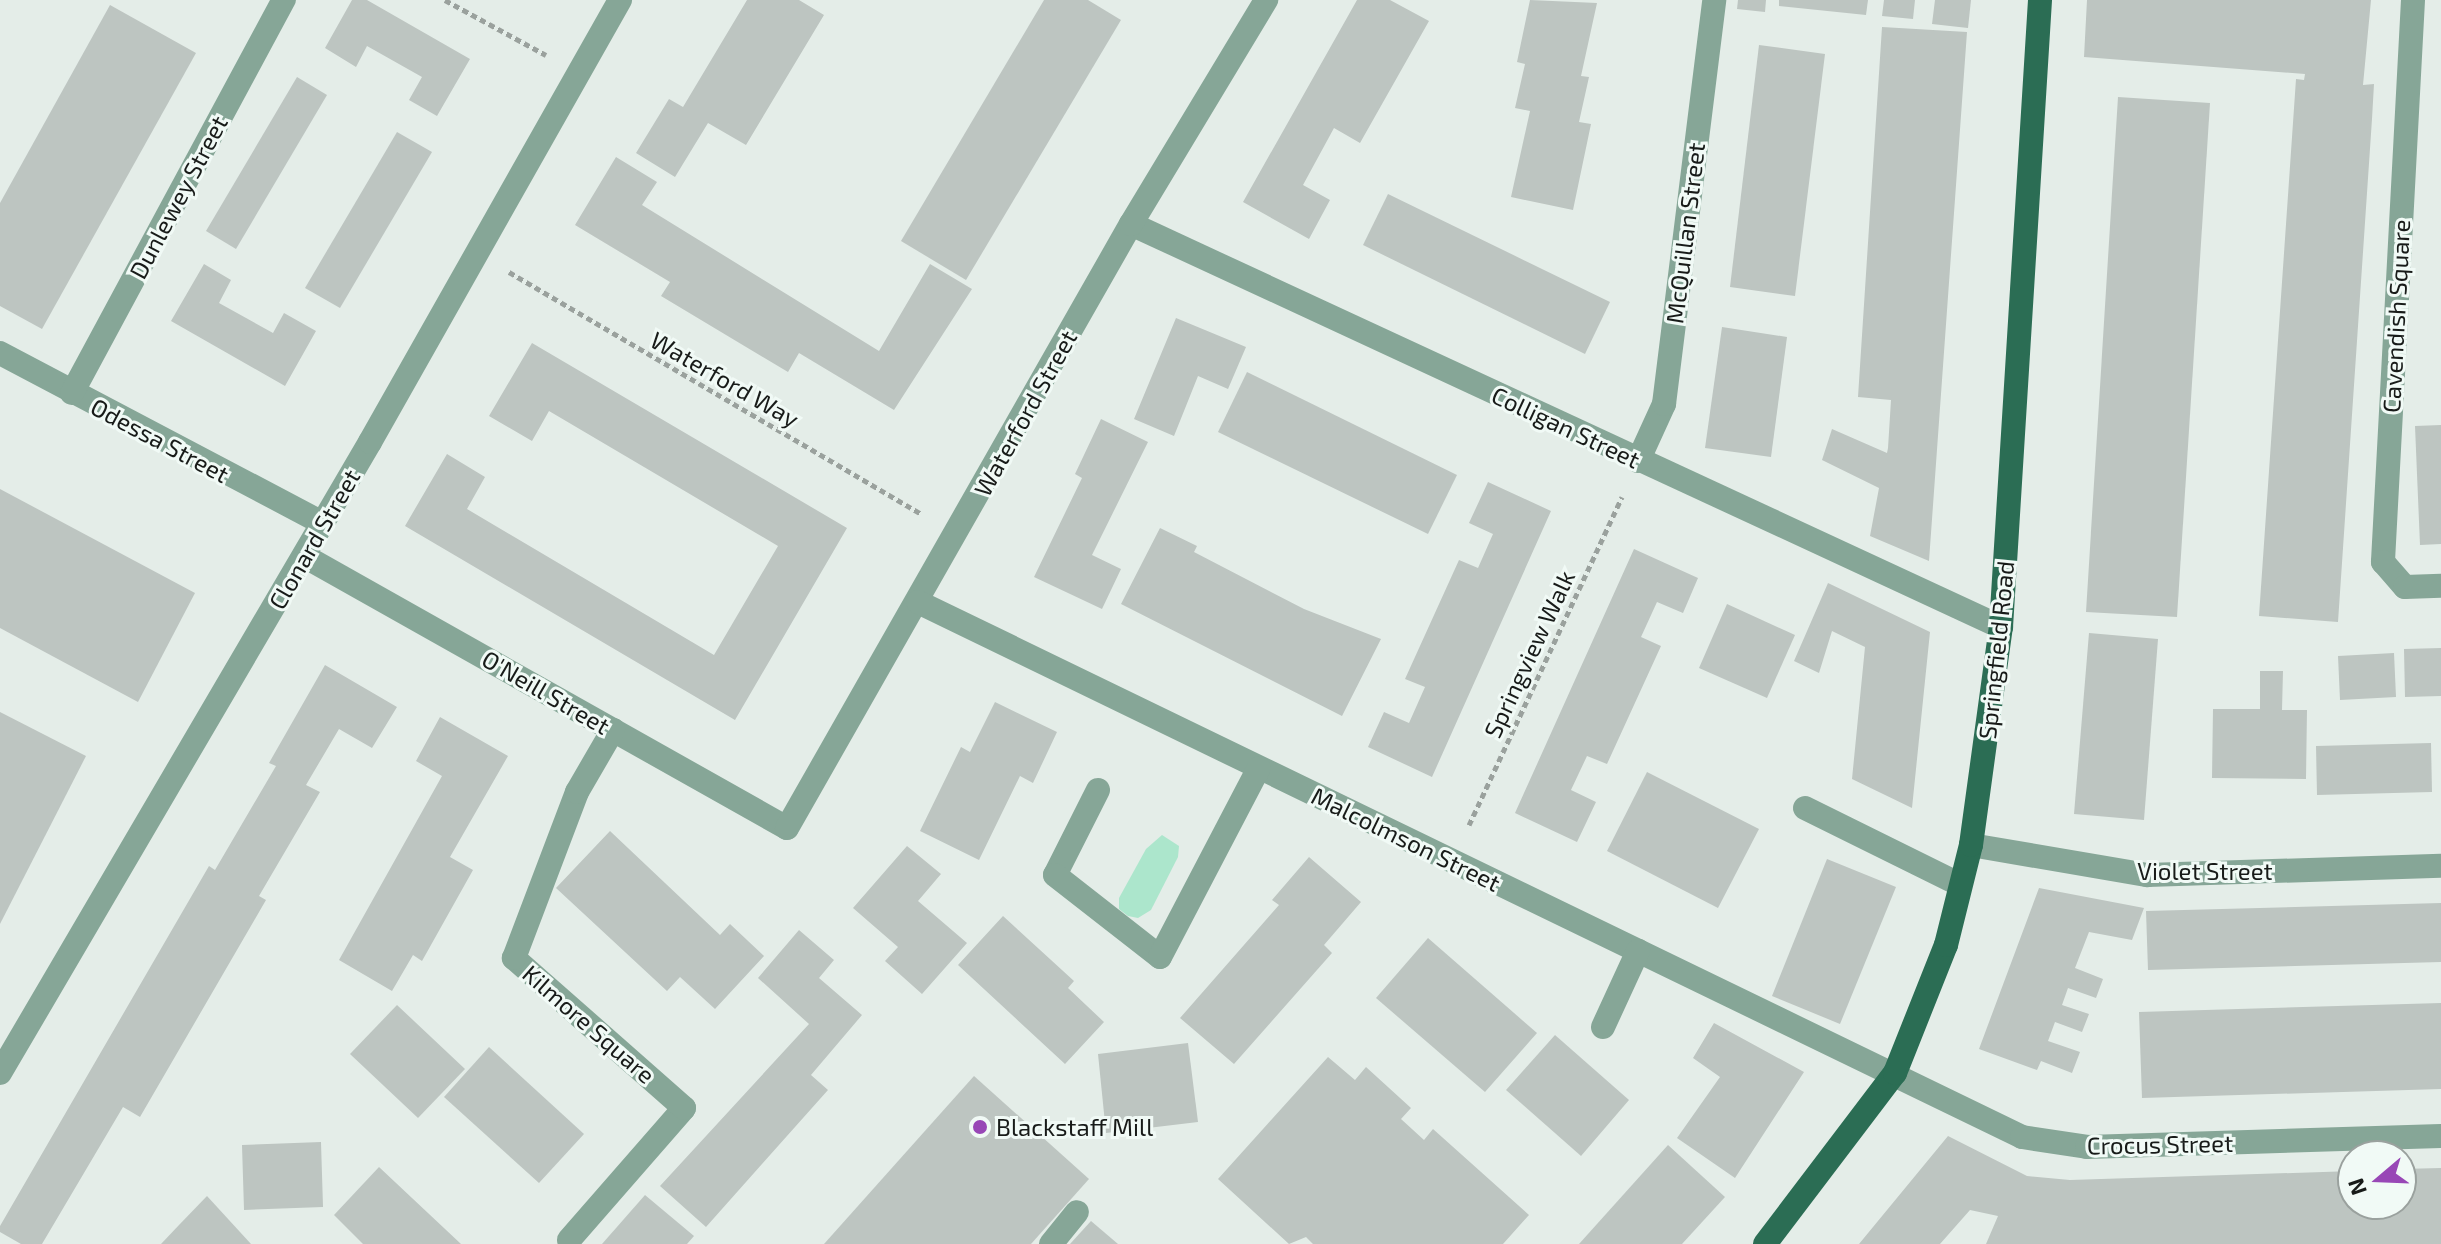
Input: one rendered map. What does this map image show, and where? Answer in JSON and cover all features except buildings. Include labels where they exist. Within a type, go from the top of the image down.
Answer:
[{"type":"main road","name":"Springfield Road","points":[[1765,1244],[1895,1073],[1946,945],[1971,845],[2001,627],[2040,0]]},
{"type":"street","name":"Dunlewey Street","points":[[72,393],[284,0]]},
{"type":"street","name":"Clonard Street","points":[[0,1073],[304,556],[620,0]]},
{"type":"street","name":"Waterford Street","points":[[787,828],[1131,224],[1266,0]]},
{"type":"street","name":"McQuillan Street","points":[[1638,461],[1664,404],[1714,0]]},
{"type":"street","name":"Cavendish Square","points":[[2413,0],[2383,562],[2405,587],[2441,586]]},
{"type":"street","name":"Colligan Street","points":[[1131,224],[2001,627]]},
{"type":"street","name":"Odessa Street","points":[[0,353],[322,523]]},
{"type":"street","name":"O'Neill Street","points":[[304,556],[787,828]]},
{"type":"street","name":"Malcolmson Street","points":[[918,602],[1895,1073]]},
{"type":"street","name":"Kilmore Square","points":[[569,1240],[684,1108],[514,958],[577,792],[613,730]]},
{"type":"street","points":[[1098,790],[1055,875],[1160,957],[1259,768]]},
{"type":"street","points":[[1805,808],[1959,884]]},
{"type":"street","name":"Violet Street","points":[[1971,845],[2147,875],[2441,866]]},
{"type":"street","points":[[1603,1027],[1638,951]]},
{"type":"street","name":"Crocus Street","points":[[1895,1073],[2022,1137],[2087,1147],[2441,1136]]},
{"type":"street","points":[[1051,1244],[1077,1212]]},
{"type":"path","points":[[445,0],[578,73]]},
{"type":"path","name":"Waterford Way","points":[[477,253],[956,535]]},
{"type":"path","name":"Springview Walk","points":[[1452,862],[1638,461]]},
{"type":"green space","points":[[1162,835],[1179,846],[1178,857],[1151,910],[1138,918],[1128,916],[1119,909],[1119,898],[1146,849]]},
{"type":"place","name":"Blackstaff Mill","points":[[980,1127]]}]
